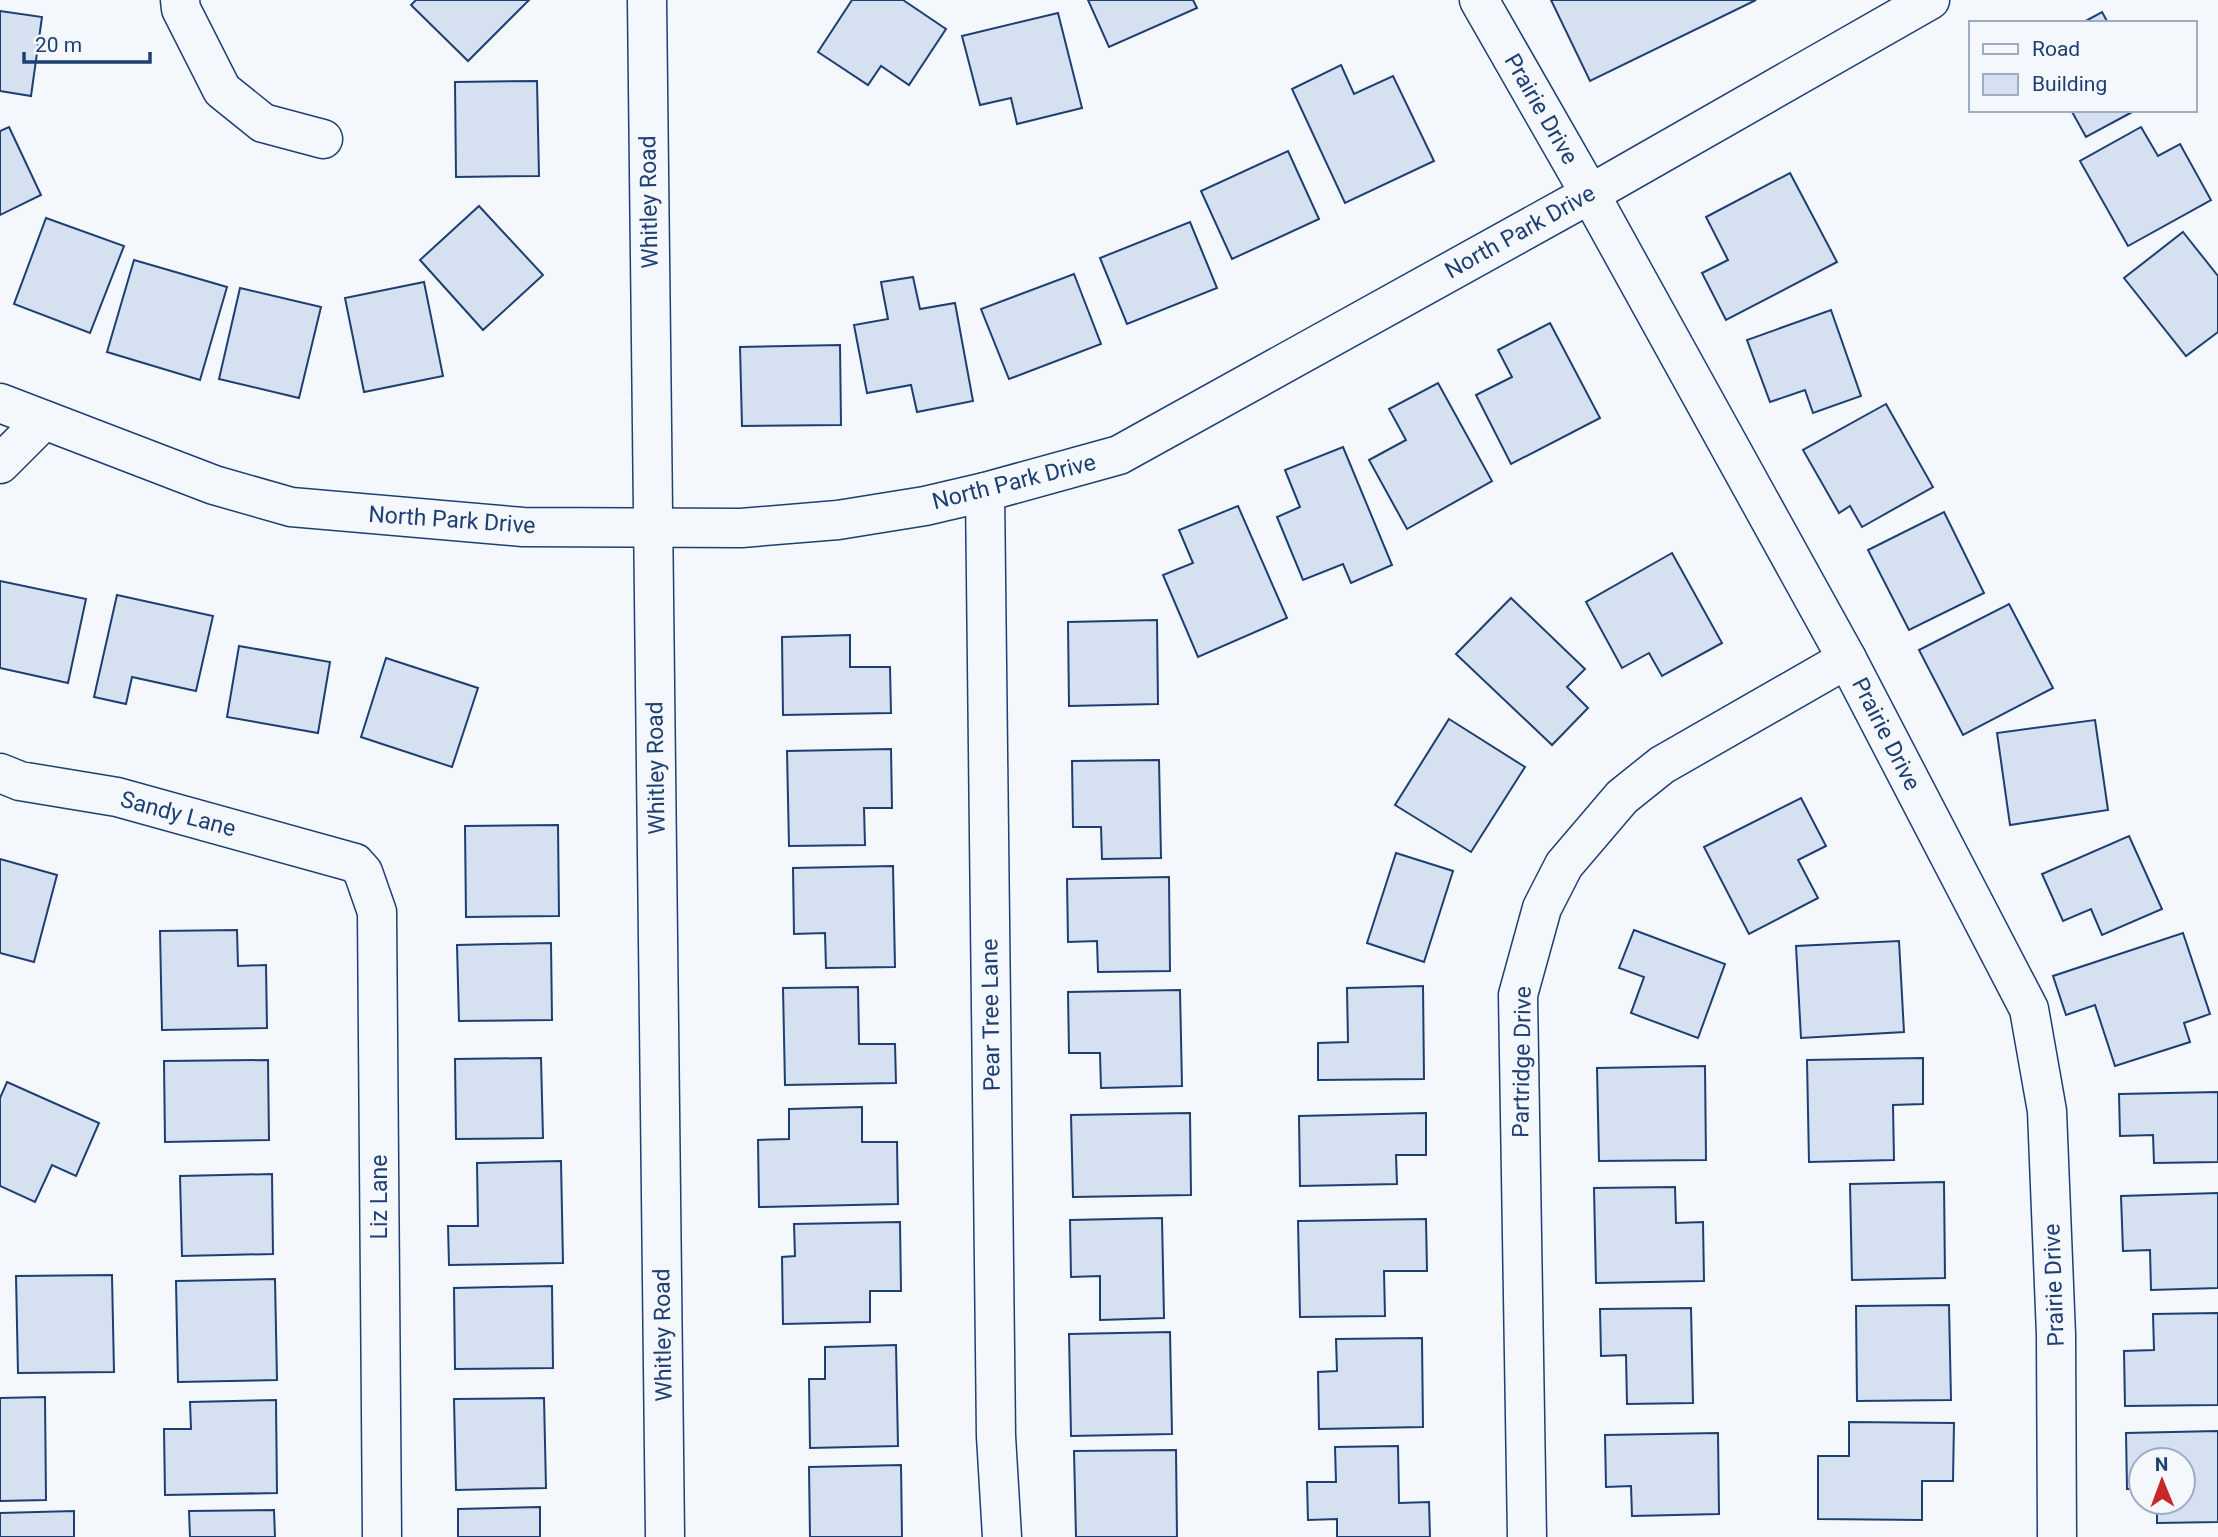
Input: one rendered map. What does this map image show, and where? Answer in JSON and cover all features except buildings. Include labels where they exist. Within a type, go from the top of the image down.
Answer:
[{"type":"street","points":[[180,0],[181,9],[222,90],[263,122],[323,139]]},
{"type":"street","name":"Whitley Road","points":[[647,0],[665,1537]]},
{"type":"street","name":"Prairie Drive","points":[[1479,0],[1590,194],[1847,659],[2029,1009],[2047,1111],[2056,1335],[2057,1537]]},
{"type":"street","name":"North Park Drive","points":[[0,403],[214,485],[291,507],[523,527],[741,528],[838,520],[925,506],[1119,455],[1590,194],[1930,0]]},
{"type":"street","points":[[0,464],[44,420]]},
{"type":"street","name":"Pear Tree Lane","points":[[985,492],[996,1436],[1002,1537]]},
{"type":"street","name":"Partridge Drive","points":[[1527,1537],[1518,995],[1542,908],[1564,864],[1622,797],[1662,765],[1847,659]]},
{"type":"street","name":"Sandy Lane","points":[[0,773],[20,781],[117,797],[355,863]]},
{"type":"street","name":"Liz Lane","points":[[355,863],[363,872],[377,912],[382,1537]]}]
